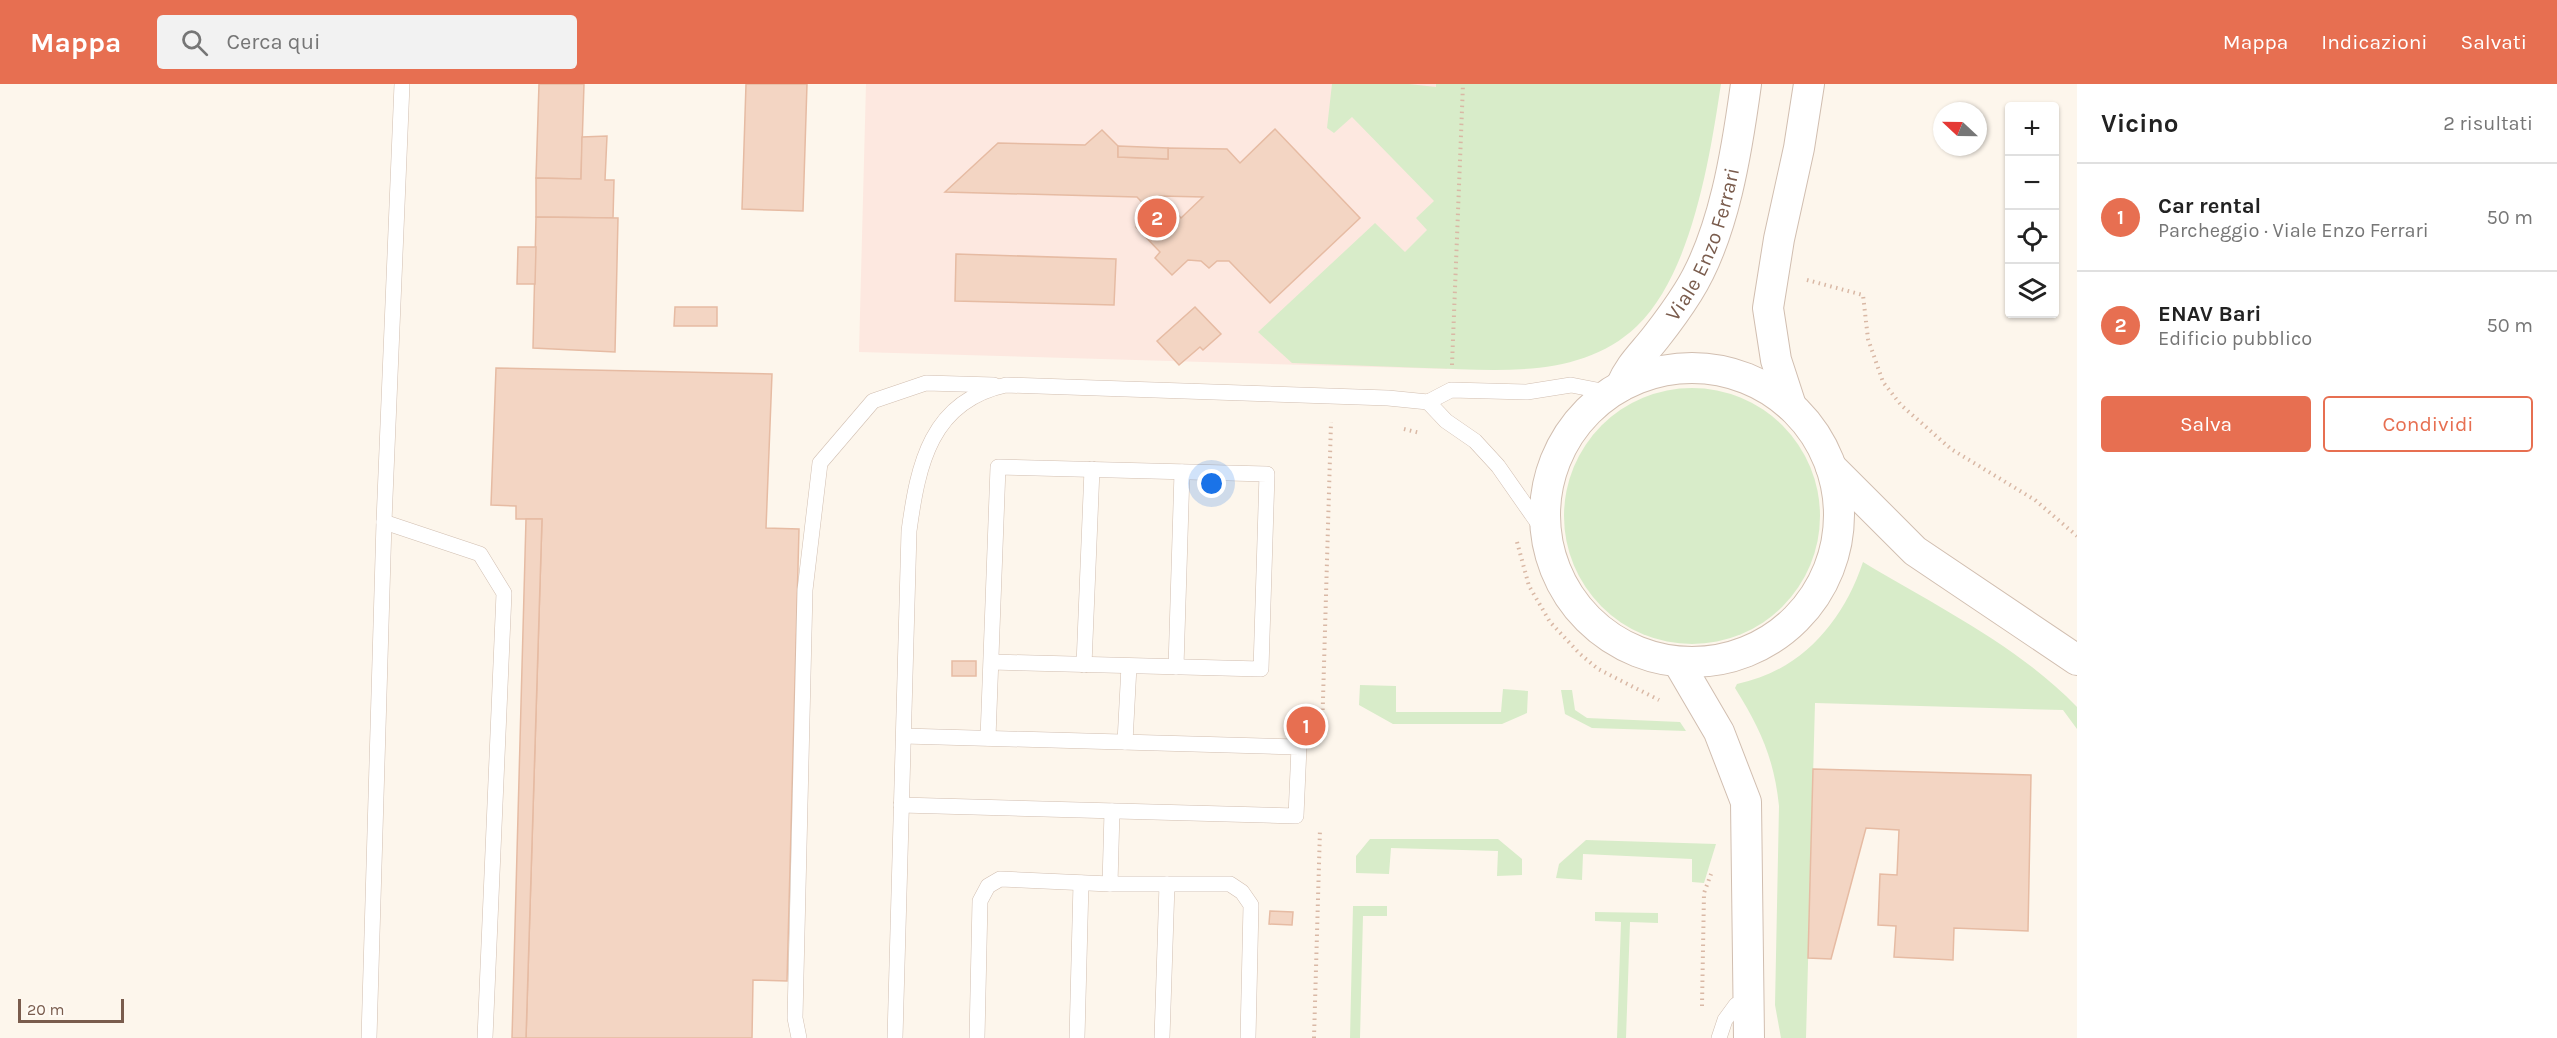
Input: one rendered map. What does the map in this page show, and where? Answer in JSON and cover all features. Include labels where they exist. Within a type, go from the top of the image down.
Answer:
[{"type":"street","name":"Viale Enzo Ferrari","points":[[1616,389],[1675,369],[1709,369],[1732,374],[1757,383],[1791,406],[1806,420],[1819,439],[1831,467],[1838,500],[1836,544],[1828,572],[1809,605],[1783,631],[1756,648],[1717,661],[1678,662],[1633,650],[1608,636],[1586,618],[1562,584],[1550,550],[1545,519],[1548,491],[1562,448],[1579,422],[1616,389],[1628,369],[1655,338],[1689,291],[1717,224],[1737,149],[1746,84]]},
{"type":"street","name":"Viale Enzo Ferrari","points":[[1791,406],[1776,360],[1768,308],[1809,84]]},
{"type":"street","name":"Viale Enzo Ferrari","points":[[1831,467],[1915,551],[2077,660]]},
{"type":"street","points":[[1678,662],[1719,732],[1746,802],[1742,994],[1735,1038]]},
{"type":"street","points":[[1742,994],[1749,1038]]},
{"type":"lane","points":[[369,1038],[384,522],[402,84]]},
{"type":"lane","points":[[799,1038],[795,1018],[805,590],[820,463],[873,401],[926,383],[1388,398],[1428,402],[1451,390],[1527,392],[1571,385],[1616,389]]},
{"type":"lane","points":[[896,1038],[909,531],[914,492],[923,458],[935,433],[952,412],[986,390],[1006,385]]},
{"type":"lane","points":[[1428,402],[1446,421],[1475,441],[1498,466],[1547,536]]},
{"type":"lane","points":[[988,738],[998,467],[1267,474],[1261,669],[992,662]]},
{"type":"lane","points":[[1084,665],[1092,470]]},
{"type":"lane","points":[[1176,667],[1182,472]]},
{"type":"lane","points":[[384,522],[480,554],[504,593],[485,1038]]},
{"type":"lane","points":[[1125,742],[1129,666]]},
{"type":"lane","points":[[901,805],[1296,816],[1299,747],[904,736]]},
{"type":"lane","points":[[1110,884],[1112,812]]},
{"type":"lane","points":[[976,1038],[980,901],[988,886],[1000,879],[1110,884],[1230,884],[1242,892],[1251,905],[1248,1038]]},
{"type":"lane","points":[[1077,1038],[1081,883]]},
{"type":"lane","points":[[1162,1038],[1167,884]]},
{"type":"lane","points":[[1719,1038],[1725,1020],[1742,994]]},
{"type":"path","points":[[1452,376],[1463,84]]},
{"type":"path","points":[[1807,270],[1806,281],[1863,295],[1868,339],[1882,382],[1901,405],[1951,450],[2035,500],[2077,536]]},
{"type":"path","points":[[1322,742],[1330,422],[1340,423]]},
{"type":"path","points":[[1399,428],[1426,435]]},
{"type":"path","points":[[1514,532],[1529,586],[1550,622],[1580,654],[1598,669],[1668,704]]},
{"type":"path","points":[[1314,1038],[1320,825]]},
{"type":"path","points":[[1701,1016],[1704,893],[1715,864]]},
{"type":"shaded area","points":[[866,84],[1454,84],[1447,369],[859,352]]},
{"type":"green space","points":[[1332,84],[1409,84],[1436,87],[1436,84],[1721,84],[1711,145],[1696,212],[1672,276],[1656,303],[1637,326],[1615,343],[1590,356],[1564,364],[1509,370],[1480,370],[1292,363],[1258,332],[1375,223],[1405,252],[1427,230],[1416,218],[1434,201],[1352,117],[1334,133],[1327,128]]},
{"type":"green space","points":[[1692,388],[1729,393],[1763,409],[1783,425],[1799,445],[1815,479],[1820,516],[1815,553],[1799,587],[1783,607],[1763,623],[1729,639],[1692,644],[1655,639],[1621,623],[1601,607],[1585,587],[1569,553],[1564,516],[1569,479],[1585,445],[1601,425],[1621,409],[1655,393]]},
{"type":"green space","points":[[1863,562],[1975,628],[2029,664],[2077,707],[2077,729],[2063,710],[1815,703],[1806,1038],[1781,1038],[1775,1005],[1779,806],[1777,789],[1764,744],[1735,688],[1737,684],[1781,668],[1800,656],[1816,641],[1844,605]]},
{"type":"green space","points":[[1360,685],[1396,686],[1396,712],[1501,712],[1503,689],[1528,691],[1527,713],[1502,724],[1393,724],[1359,705]]},
{"type":"green space","points":[[1561,690],[1572,690],[1575,710],[1587,718],[1680,722],[1686,731],[1592,728],[1565,714]]},
{"type":"green space","points":[[1370,839],[1498,839],[1522,859],[1522,875],[1497,876],[1498,851],[1391,848],[1389,874],[1356,873],[1356,856]]},
{"type":"green space","points":[[1586,840],[1716,844],[1704,883],[1692,882],[1692,859],[1583,854],[1582,880],[1556,878],[1559,864]]},
{"type":"green space","points":[[1353,906],[1387,906],[1387,916],[1363,916],[1360,1038],[1350,1038]]},
{"type":"green space","points":[[1595,912],[1658,913],[1658,923],[1630,922],[1626,1038],[1617,1038],[1621,922],[1595,921]]},
{"type":"building","points":[[539,84],[584,84],[581,179],[536,178]]},
{"type":"building","points":[[746,84],[807,84],[803,211],[742,209]]},
{"type":"building","points":[[1275,129],[1360,218],[1270,303],[1229,261],[1217,261],[1209,268],[1201,261],[1188,260],[1172,275],[1155,258],[1160,252],[1136,227],[1151,212],[1137,197],[945,192],[998,143],[1085,145],[1102,130],[1118,146],[1118,157],[1168,159],[1168,148],[1227,149],[1240,163]],"holes":[[[1160,196],[1203,197],[1181,218]]]},
{"type":"building","points":[[607,136],[605,180],[614,180],[613,218],[536,217],[536,178],[581,179],[582,137]]},
{"type":"building","points":[[1118,146],[1168,148],[1168,159],[1118,157]]},
{"type":"building","points":[[536,217],[618,218],[615,352],[533,348]]},
{"type":"building","points":[[518,247],[536,247],[535,284],[517,284]]},
{"type":"building","points":[[956,254],[1116,259],[1114,305],[955,301]]},
{"type":"building","points":[[675,307],[717,307],[717,326],[674,326]]},
{"type":"building","points":[[1195,307],[1221,334],[1203,350],[1200,347],[1179,365],[1157,341]]},
{"type":"building","points":[[496,368],[772,374],[766,528],[799,529],[787,981],[753,980],[752,1038],[526,1038],[542,519],[516,519],[516,506],[491,505]]},
{"type":"building","points":[[526,519],[542,519],[526,1038],[512,1038]]},
{"type":"building","points":[[952,661],[976,661],[976,676],[952,676]]},
{"type":"building","points":[[1813,769],[2031,775],[2028,931],[1954,928],[1953,960],[1894,957],[1896,926],[1878,925],[1880,874],[1897,875],[1899,830],[1866,828],[1831,959],[1808,958]]},
{"type":"building","points":[[1270,911],[1293,912],[1292,925],[1269,924]]},
{"type":"place","name":"ENAV Bari","points":[[1157,218]]},
{"type":"place","name":"Car rental","points":[[1306,726]]}]
